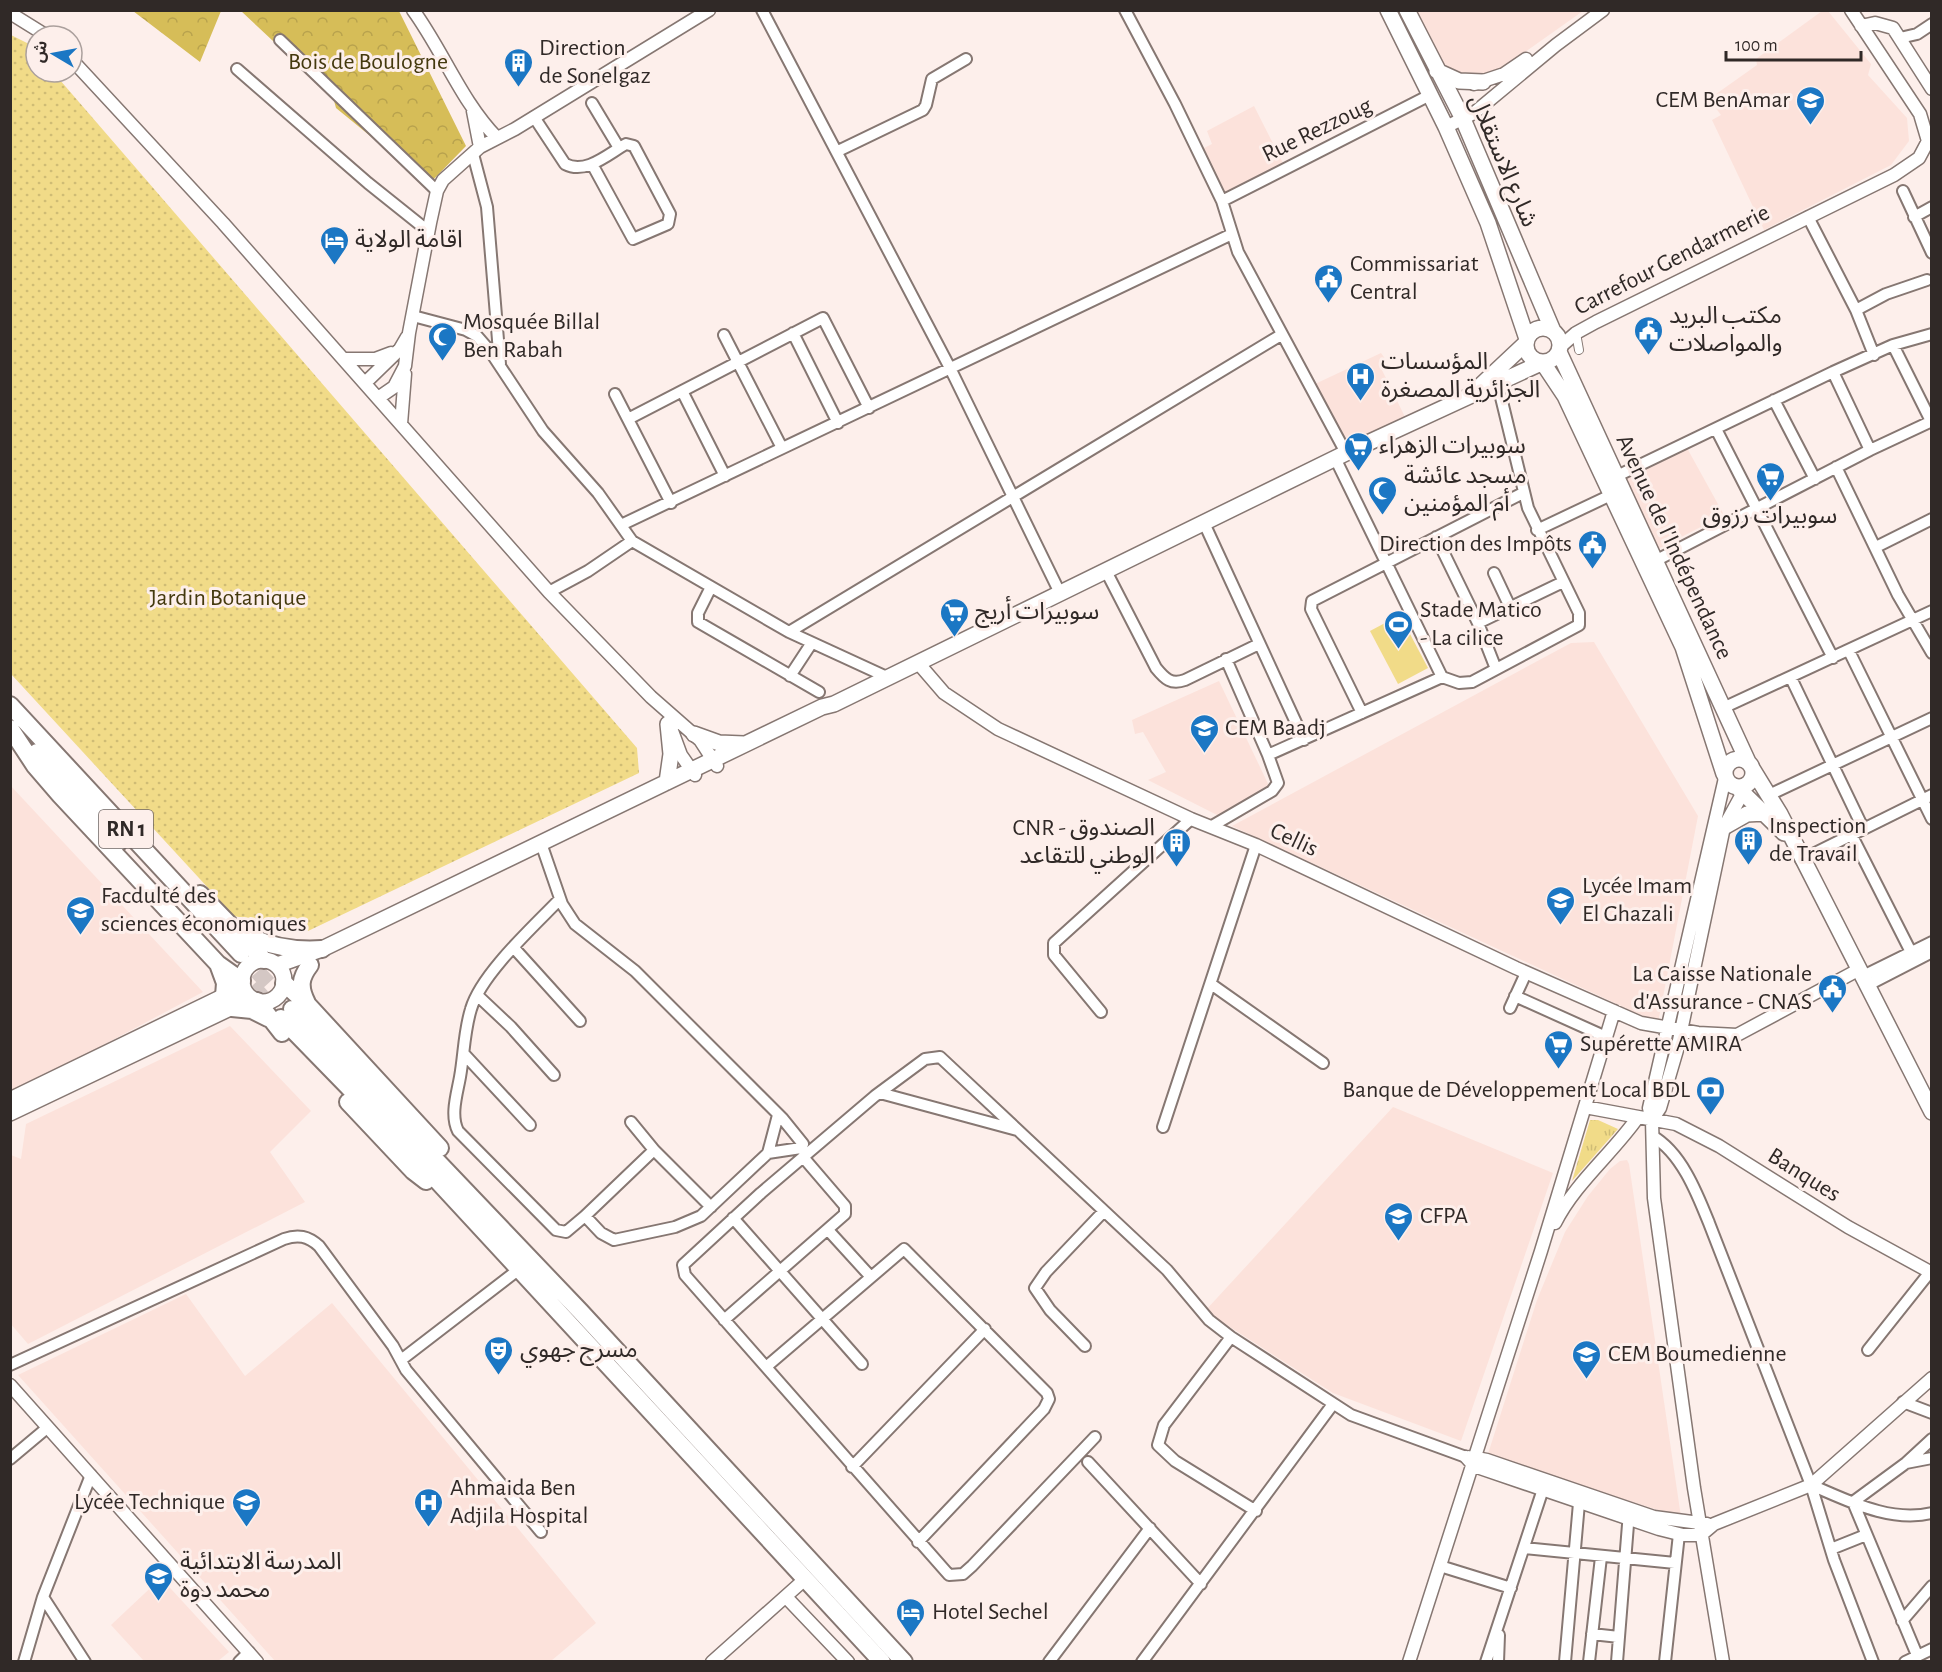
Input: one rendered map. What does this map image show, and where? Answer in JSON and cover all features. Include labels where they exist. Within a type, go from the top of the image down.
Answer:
[{"type":"highway","name":"RN 1","points":[[10,705],[42,738],[230,961]]},
{"type":"highway","name":"RN 1","points":[[10,723],[230,961]]},
{"type":"highway","points":[[10,728],[35,766],[60,795],[230,961],[248,992],[282,1015],[492,1219],[904,1662]]},
{"type":"highway","points":[[42,738],[87,773],[228,923],[270,963]]},
{"type":"highway","points":[[228,923],[268,945],[302,950],[322,949]]},
{"type":"highway","points":[[230,961],[225,982],[228,1002],[252,1010],[282,1015],[396,1135],[518,1270],[882,1662]]},
{"type":"highway","points":[[309,1006],[302,992],[301,982],[310,965]]},
{"type":"highway","points":[[284,982],[309,1006],[460,1171],[487,1207],[492,1219]]},
{"type":"main road","points":[[1408,13],[1391,17],[1446,127],[1488,223],[1526,341],[1528,354],[1542,363]]},
{"type":"main road","name":"شارع الاستقلال","points":[[1408,13],[1463,119],[1557,341]]},
{"type":"main road","points":[[1437,71],[1459,81],[1483,82]]},
{"type":"main road","name":"Carrefour Gendarmerie","points":[[1526,341],[1538,329],[1557,341]]},
{"type":"main road","points":[[1470,396],[1526,341]]},
{"type":"main road","points":[[716,763],[822,707],[834,704],[919,664],[1340,455],[1553,360],[1557,341]]},
{"type":"main road","name":"Avenue de l'Indépendance","points":[[1557,341],[1655,561],[1751,766],[1769,795],[1932,1112]]},
{"type":"main road","name":"Avenue de l'Indépendance","points":[[1542,363],[1565,396],[1613,494],[1683,647],[1736,784],[1794,844]]},
{"type":"main road","points":[[10,1113],[153,1043],[248,992],[275,998],[284,982],[310,965],[693,773],[825,713],[834,704]]},
{"type":"main road","points":[[667,782],[671,754],[668,724]]},
{"type":"main road","points":[[694,734],[719,743],[750,744]]},
{"type":"main road","points":[[1740,759],[1751,766],[1753,778],[1736,784],[1730,762],[1740,759]]},
{"type":"main road","points":[[248,992],[249,966],[270,963],[322,949],[667,782],[693,773]]},
{"type":"main road","points":[[1724,827],[1747,814],[1765,813]]},
{"type":"main road","points":[[270,963],[284,982]]},
{"type":"main road","points":[[10,1100],[228,1002]]},
{"type":"street","points":[[413,10],[433,39],[472,107],[497,138]]},
{"type":"street","points":[[401,424],[409,333],[437,191],[447,176],[476,151],[709,10]]},
{"type":"street","points":[[762,10],[950,368],[1060,593]]},
{"type":"street","points":[[1125,10],[1175,104],[1222,201],[1238,252],[1340,455],[1387,563],[1442,677]]},
{"type":"street","points":[[1430,95],[1483,82],[1516,67],[1592,10]]},
{"type":"street","points":[[1446,127],[1463,119],[1603,10]]},
{"type":"street","points":[[1851,10],[1861,27],[1875,23],[1886,24],[1893,28],[1932,89]]},
{"type":"street","points":[[10,13],[28,24]]},
{"type":"street","points":[[1900,38],[1917,34],[1932,24]]},
{"type":"street","name":"Carrefour Gendarmerie","points":[[1576,333],[1906,169],[1919,158],[1928,141],[1920,114],[1861,27]]},
{"type":"street","points":[[280,40],[437,191]]},
{"type":"street","points":[[838,151],[923,110],[932,79],[966,59]]},
{"type":"street","points":[[237,69],[368,183],[428,231]]},
{"type":"street","points":[[84,73],[223,223],[549,592],[651,697],[694,734],[716,763]]},
{"type":"street","name":"Rue Rezzoug","points":[[1222,201],[1430,95]]},
{"type":"street","points":[[592,103],[619,148]]},
{"type":"street","points":[[472,107],[476,151],[487,207],[500,366]]},
{"type":"street","points":[[534,117],[565,164],[581,168],[626,144],[634,146],[670,214],[668,224],[633,238],[592,164]]},
{"type":"street","points":[[1904,191],[1932,253]]},
{"type":"street","points":[[1914,217],[1932,207]]},
{"type":"street","points":[[1808,217],[1856,310],[1874,355]]},
{"type":"street","points":[[621,525],[1232,234]]},
{"type":"street","points":[[1856,310],[1886,294],[1927,280]]},
{"type":"street","points":[[413,316],[466,330],[477,336],[543,431],[598,493],[632,541],[811,644],[889,678]]},
{"type":"street","points":[[628,419],[823,318],[868,408]]},
{"type":"street","points":[[365,383],[400,349],[409,333]]},
{"type":"street","points":[[793,333],[838,423]]},
{"type":"street","points":[[1557,341],[1576,333],[1579,350]]},
{"type":"street","points":[[1617,476],[1833,372],[1893,345],[1932,334]]},
{"type":"street","points":[[724,335],[782,448]]},
{"type":"street","points":[[789,632],[1281,335]]},
{"type":"street","points":[[1655,561],[1836,467],[1931,421],[1893,345]]},
{"type":"street","points":[[343,359],[375,359],[400,349]]},
{"type":"street","points":[[378,398],[394,387],[405,366]]},
{"type":"street","points":[[1833,372],[1870,450]]},
{"type":"street","points":[[1269,755],[1442,677],[1465,683],[1578,625],[1579,613],[1536,530],[1523,493],[1498,385]]},
{"type":"street","points":[[682,390],[725,476]]},
{"type":"street","points":[[615,394],[671,503]]},
{"type":"street","points":[[1774,400],[1815,479]]},
{"type":"street","points":[[1716,429],[1833,658]]},
{"type":"street","points":[[1836,467],[1898,595],[1932,654]]},
{"type":"street","points":[[1362,713],[1310,605],[1314,598],[1523,493]]},
{"type":"street","points":[[1536,530],[1613,494]]},
{"type":"street","points":[[1876,547],[1932,519]]},
{"type":"street","points":[[1204,524],[1304,740]]},
{"type":"street","points":[[1436,537],[1478,623],[1496,669]]},
{"type":"street","points":[[549,592],[588,571],[632,541]]},
{"type":"street","points":[[1106,571],[1156,668],[1173,683],[1185,681],[1259,644]]},
{"type":"street","points":[[1494,573],[1510,607]]},
{"type":"street","points":[[1478,623],[1563,582]]},
{"type":"street","points":[[711,587],[698,613],[698,622],[819,692]]},
{"type":"street","points":[[1725,708],[1932,611]]},
{"type":"street","points":[[790,676],[811,644]]},
{"type":"street","points":[[1849,651],[1889,736],[1927,797],[1932,819]]},
{"type":"street","points":[[1212,826],[1277,787],[1269,755],[1226,659]]},
{"type":"street","name":"Cellis","points":[[919,664],[944,693],[998,729],[1191,819],[1256,845],[1526,973],[1641,1023],[1681,1030],[1737,1035],[1862,978]]},
{"type":"street","points":[[1791,678],[1863,828]]},
{"type":"street","points":[[651,697],[668,724],[681,755],[693,773]]},
{"type":"street","points":[[1769,795],[1889,736],[1932,718]]},
{"type":"street","points":[[1652,1120],[1664,1097],[1681,1030],[1724,827],[1736,784]]},
{"type":"street","points":[[1723,1662],[1700,1529],[1654,1198],[1650,1100],[1736,784]]},
{"type":"street","points":[[1801,860],[1927,797]]},
{"type":"street","points":[[1101,1012],[1054,955],[1054,943],[1191,819]]},
{"type":"street","points":[[1851,834],[1913,956]]},
{"type":"street","points":[[1163,1127],[1256,845]]},
{"type":"street","points":[[543,849],[560,899],[575,924],[634,971],[778,1115],[799,1138],[802,1146],[768,1153]]},
{"type":"street","points":[[560,899],[514,948],[477,995],[471,1008],[454,1114],[458,1131],[556,1230],[566,1232],[654,1150]]},
{"type":"street","points":[[1913,956],[1932,942]]},
{"type":"street","points":[[514,948],[580,1021]]},
{"type":"street","points":[[1862,978],[1913,956],[1932,952]]},
{"type":"street","points":[[1510,1008],[1526,973]]},
{"type":"street","points":[[1211,984],[1323,1063]]},
{"type":"street","points":[[477,995],[511,1027],[554,1075]]},
{"type":"street","points":[[1515,996],[1606,1037]]},
{"type":"street","points":[[1409,1662],[1541,1251],[1614,1011]]},
{"type":"street","points":[[464,1054],[530,1125]]},
{"type":"street","points":[[1095,1437],[963,1574],[955,1576],[944,1572],[724,1320],[683,1269],[689,1257],[802,1157],[925,1059],[939,1057],[1182,1285],[1209,1320],[1333,1404],[1367,1422],[1629,1514],[1679,1534],[1714,1524],[1811,1485],[1932,1378]]},
{"type":"street","points":[[880,1093],[1020,1131]]},
{"type":"street","name":"Banques","points":[[1585,1107],[1676,1124],[1719,1146],[1848,1227],[1931,1272]]},
{"type":"street","points":[[585,1216],[601,1233],[614,1240],[675,1227],[701,1216],[768,1153],[778,1115]]},
{"type":"street","points":[[1541,1251],[1573,1194],[1622,1140],[1638,1117]]},
{"type":"street","points":[[631,1122],[654,1150],[711,1207]]},
{"type":"street","points":[[1652,1136],[1670,1149],[1702,1207],[1811,1485],[1831,1549],[1873,1662]]},
{"type":"street","points":[[724,1320],[845,1214],[845,1206],[802,1157]]},
{"type":"street","points":[[1086,1346],[1050,1310],[1035,1288],[1046,1272],[1104,1211]]},
{"type":"street","points":[[733,1218],[862,1364]]},
{"type":"street","points":[[828,1230],[870,1276]]},
{"type":"street","points":[[10,1365],[258,1251],[299,1236],[319,1246],[406,1370],[541,1532]]},
{"type":"street","points":[[766,1367],[900,1250],[906,1250],[1047,1393],[1048,1403],[918,1542]]},
{"type":"street","points":[[401,1360],[518,1270]]},
{"type":"street","points":[[1868,1350],[1931,1272]]},
{"type":"street","points":[[852,1467],[985,1329]]},
{"type":"street","points":[[1231,1337],[1164,1425],[1158,1445],[1175,1461],[1256,1512]]},
{"type":"street","points":[[10,1385],[253,1657],[239,1662]]},
{"type":"street","points":[[1903,1402],[1932,1413]]},
{"type":"street","points":[[1142,1662],[1256,1512],[1333,1404]]},
{"type":"street","points":[[10,1459],[47,1428]]},
{"type":"street","points":[[1853,1502],[1906,1463],[1932,1439]]},
{"type":"street","points":[[1906,1463],[1932,1458]]},
{"type":"street","points":[[1088,1462],[1201,1584]]},
{"type":"street","points":[[24,1662],[43,1597],[90,1475]]},
{"type":"street","points":[[1544,1485],[1579,1503],[1654,1517],[1700,1529]]},
{"type":"street","points":[[1486,1662],[1544,1485]]},
{"type":"street","points":[[1811,1485],[1853,1502],[1904,1517],[1932,1513]]},
{"type":"street","points":[[1853,1502],[1917,1655]]},
{"type":"street","points":[[1565,1662],[1579,1503]]},
{"type":"street","points":[[1617,1662],[1629,1514]]},
{"type":"street","points":[[1049,1662],[1149,1528]]},
{"type":"street","points":[[1665,1662],[1679,1534]]},
{"type":"street","points":[[1831,1549],[1866,1535]]},
{"type":"street","points":[[1524,1548],[1675,1563]]},
{"type":"street","points":[[1589,1662],[1601,1557]]},
{"type":"street","points":[[1440,1566],[1512,1588]]},
{"type":"street","points":[[712,1662],[804,1580]]},
{"type":"street","points":[[1902,1621],[1932,1586]]},
{"type":"street","points":[[43,1597],[85,1662]]},
{"type":"street","points":[[786,1597],[848,1662]]},
{"type":"street","points":[[1498,1662],[1499,1627]]},
{"type":"street","points":[[1592,1634],[1619,1637]]},
{"type":"street","points":[[1491,1662],[1493,1643]]},
{"type":"street","points":[[1905,1662],[1932,1649]]},
{"type":"shaded area","points":[[1413,11],[1583,11],[1490,77],[1475,78],[1440,67]]},
{"type":"shaded area","name":"CEM BenAmar","points":[[1822,11],[1828,11],[1871,64],[1868,75],[1907,118],[1909,141],[1891,165],[1764,230],[1712,120],[1721,115],[1709,99],[1757,65],[1756,59]]},
{"type":"shaded area","points":[[1254,106],[1285,167],[1223,196],[1202,149],[1212,144],[1207,131]]},
{"type":"shaded area","name":"المؤسسات الجزائرية المصغرة","points":[[1381,353],[1386,360],[1380,366],[1405,417],[1345,445],[1315,384]]},
{"type":"shaded area","points":[[1687,448],[1724,515],[1658,549],[1623,479]]},
{"type":"shaded area","name":"Lycée Imam El Ghazali","points":[[1594,642],[1698,816],[1658,1023],[1232,826],[1571,643]]},
{"type":"shaded area","name":"CEM Baadj","points":[[1219,681],[1270,788],[1221,817],[1148,780],[1166,772],[1143,732],[1135,734],[1132,720]]},
{"type":"shaded area","name":"Facdulté des sciences économiques","points":[[10,785],[203,992],[11,1094],[10,1094]]},
{"type":"shaded area","points":[[230,1026],[311,1111],[270,1152],[305,1202],[28,1344],[10,1323],[11,1155],[21,1159],[26,1124]]},
{"type":"shaded area","name":"CFPA","points":[[1393,1107],[1553,1173],[1461,1441],[1333,1393],[1205,1311]]},
{"type":"shaded area","name":"CEM Boumedienne","points":[[1627,1160],[1681,1517],[1487,1457],[1537,1300],[1565,1232],[1588,1196],[1610,1169],[1620,1161]]},
{"type":"shaded area","name":"Lycée Technique","points":[[186,1294],[245,1376],[332,1303],[596,1623],[551,1661],[275,1661],[18,1375]]},
{"type":"shaded area","name":"المدرسة الابتدائية محمد دوة","points":[[161,1578],[229,1652],[218,1661],[144,1661],[111,1625]]},
{"type":"green space","points":[[133,11],[221,11],[200,62]]},
{"type":"green space","name":"Bois de Boulogne","points":[[241,11],[399,11],[466,146],[429,184],[336,108],[333,97]]},
{"type":"green space","name":"Jardin Botanique","points":[[11,35],[24,42],[24,84],[63,84],[637,748],[639,773],[308,931],[234,916],[11,674]]},
{"type":"green space","name":"Stade Matico - La cilice","points":[[1400,615],[1428,668],[1398,684],[1370,631]]},
{"type":"green space","points":[[1590,1120],[1598,1120],[1618,1129],[1572,1181]]},
{"type":"tunnel","points":[[241,954],[292,1009]]},
{"type":"tunnel","points":[[236,968],[273,1009]]},
{"type":"place","name":"Direction de Sonelgaz","points":[[518,88]]},
{"type":"place","name":"CEM BenAmar","points":[[1811,126]]},
{"type":"place","name":"اقامة الولاية","points":[[334,266]]},
{"type":"place","name":"Commissariat Central","points":[[1329,304]]},
{"type":"place","name":"مكتب البريد والمواصلات","points":[[1648,356]]},
{"type":"place","name":"Mosquée Billal Ben Rabah","points":[[442,362]]},
{"type":"place","name":"المؤسسات الجزائرية المصغرة","points":[[1360,402]]},
{"type":"place","name":"سوبيرات الزهراء","points":[[1358,472]]},
{"type":"place","name":"سوبيرات رزوق","points":[[1770,502]]},
{"type":"place","name":"مسجد عائشة أم المؤمنين","points":[[1383,516]]},
{"type":"place","name":"Direction des Impôts","points":[[1593,570]]},
{"type":"place","name":"سوبيرات أريج","points":[[954,638]]},
{"type":"place","name":"Stade Matico - La cilice","points":[[1399,650]]},
{"type":"place","name":"CEM Baadj","points":[[1204,754]]},
{"type":"place","name":"Inspection de Travail","points":[[1748,866]]},
{"type":"place","name":"CNR - الصندوق الوطني للتقاعد","points":[[1176,868]]},
{"type":"place","name":"Lycée Imam El Ghazali","points":[[1561,926]]},
{"type":"place","name":"Facdulté des sciences économiques","points":[[80,936]]},
{"type":"place","name":"La Caisse Nationale d'Assurance - CNAS","points":[[1833,1014]]},
{"type":"place","name":"Supérette AMIRA","points":[[1559,1070]]},
{"type":"place","name":"Banque de Développement Local BDL","points":[[1711,1116]]},
{"type":"place","name":"CFPA","points":[[1399,1242]]},
{"type":"place","name":"مسرح جهوي","points":[[499,1376]]},
{"type":"place","name":"CEM Boumedienne","points":[[1587,1380]]},
{"type":"place","name":"Lycée Technique","points":[[246,1528]]},
{"type":"place","name":"Ahmaida Ben Adjila Hospital","points":[[429,1528]]},
{"type":"place","name":"المدرسة الابتدائية محمد دوة","points":[[159,1602]]},
{"type":"place","name":"Hotel Sechel","points":[[911,1638]]}]
